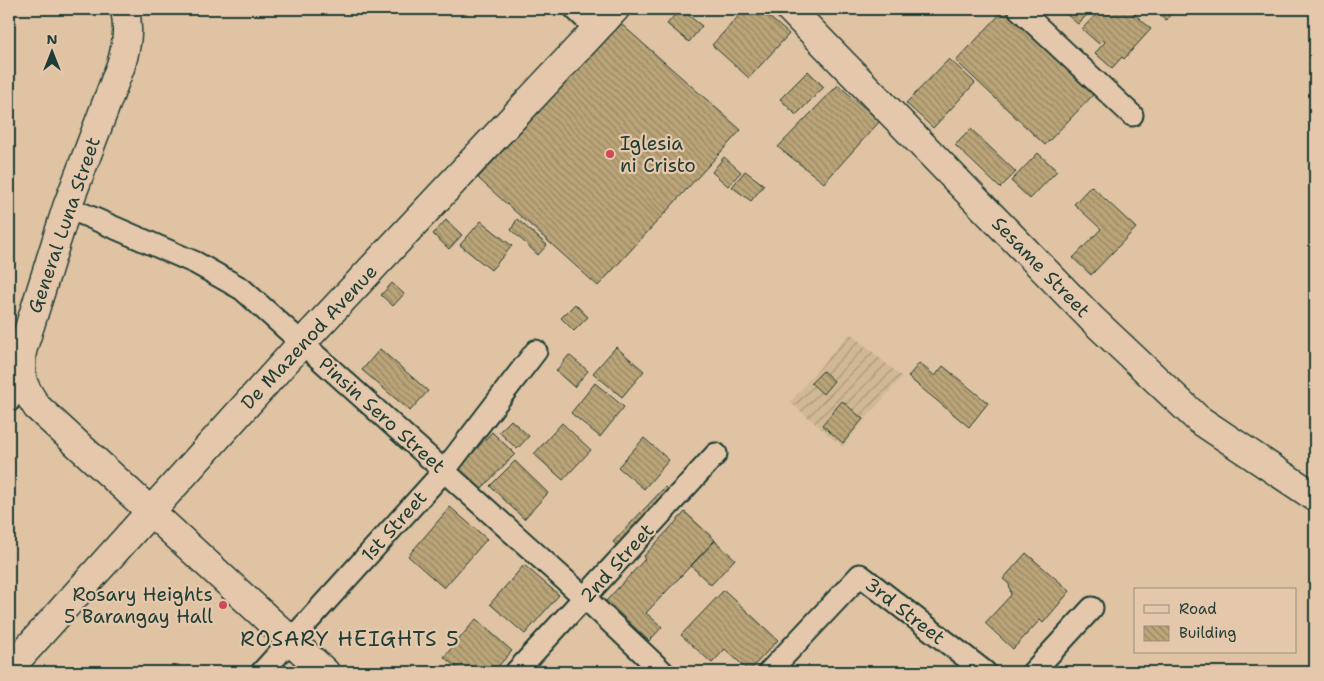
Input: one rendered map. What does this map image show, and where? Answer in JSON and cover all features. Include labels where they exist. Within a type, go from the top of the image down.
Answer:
[{"type":"street","name":"General Luna Street","points":[[125,9],[128,25],[121,65],[68,207],[22,351],[20,371],[24,388],[37,407],[325,672]]},
{"type":"street","points":[[575,9],[596,29]]},
{"type":"street","name":"De Mazenod Avenue","points":[[9,669],[302,343],[615,9]]},
{"type":"street","name":"Sesame Street","points":[[790,9],[1092,319],[1198,419],[1315,497]]},
{"type":"street","points":[[1019,9],[1132,115]]},
{"type":"street","name":"Pinsin Sero Street","points":[[68,207],[196,263],[242,289],[585,598],[663,672]]},
{"type":"street","name":"1st Street","points":[[262,672],[444,471],[536,351]]},
{"type":"street","points":[[9,400],[20,371]]},
{"type":"street","name":"2nd Street","points":[[516,672],[716,454]]},
{"type":"street","name":"3rd Street","points":[[769,672],[860,576],[985,672]]},
{"type":"street","points":[[1033,672],[1092,608]]},
{"type":"shaded area","points":[[850,333],[902,377],[842,446],[790,402]]},
{"type":"building","points":[[680,9],[702,26],[689,42],[667,24]]},
{"type":"building","points":[[707,9],[718,9],[713,14]]},
{"type":"building","points":[[745,9],[760,9],[789,34],[749,78],[712,45]]},
{"type":"building","points":[[1005,9],[1095,93],[1045,145],[956,61]]},
{"type":"building","points":[[1060,9],[1093,9],[1078,24]]},
{"type":"building","points":[[1101,9],[1124,9],[1127,11],[1129,9],[1151,29],[1124,59],[1122,57],[1112,68],[1095,53],[1105,42],[1103,40],[1099,44],[1082,29]]},
{"type":"building","points":[[1154,9],[1175,9],[1166,20]]},
{"type":"building","name":"Iglesia ni Cristo","points":[[620,23],[741,130],[598,286],[478,178]]},
{"type":"building","points":[[949,59],[975,83],[933,128],[906,103]]},
{"type":"building","points":[[808,71],[824,87],[796,115],[780,99]]},
{"type":"building","points":[[838,85],[880,121],[824,183],[778,147]]},
{"type":"building","points":[[971,129],[1016,172],[1000,188],[955,145]]},
{"type":"building","points":[[1038,153],[1057,171],[1030,199],[1011,181]]},
{"type":"building","points":[[724,157],[741,172],[728,186],[712,172]]},
{"type":"building","points":[[745,171],[764,185],[751,201],[732,187]]},
{"type":"building","points":[[1091,186],[1136,228],[1091,275],[1073,258],[1101,229],[1074,204]]},
{"type":"building","points":[[517,219],[547,245],[538,255],[511,230]]},
{"type":"building","points":[[446,220],[462,235],[449,249],[433,234]]},
{"type":"building","points":[[481,221],[512,246],[491,270],[460,245]]},
{"type":"building","points":[[392,283],[404,294],[393,306],[381,295]]},
{"type":"building","points":[[575,304],[588,317],[574,331],[561,318]]},
{"type":"building","points":[[616,347],[644,371],[622,397],[593,373]]},
{"type":"building","points":[[380,349],[428,391],[410,411],[362,370]]},
{"type":"building","points":[[569,355],[588,371],[574,387],[556,371]]},
{"type":"building","points":[[919,363],[935,376],[943,366],[988,403],[969,427],[908,377]]},
{"type":"building","points":[[823,371],[834,381],[823,394],[811,383]]},
{"type":"building","points":[[595,383],[624,407],[600,437],[571,413]]},
{"type":"building","points":[[842,401],[863,419],[843,443],[822,425]]},
{"type":"building","points":[[511,420],[529,436],[517,449],[499,432]]},
{"type":"building","points":[[562,423],[591,450],[563,480],[534,454]]},
{"type":"building","points":[[492,432],[515,454],[479,491],[457,470]]},
{"type":"building","points":[[644,438],[669,460],[644,489],[618,467]]},
{"type":"building","points":[[515,461],[548,493],[524,519],[490,486]]},
{"type":"building","points":[[665,487],[674,495],[622,550],[613,542]]},
{"type":"building","points":[[450,507],[487,539],[444,588],[408,556]]},
{"type":"building","points":[[685,512],[715,540],[646,613],[662,627],[649,641],[606,601],[645,559],[643,557]]},
{"type":"building","points":[[715,541],[735,559],[711,585],[691,566]]},
{"type":"building","points":[[1026,553],[1070,591],[1043,623],[1040,620],[1013,649],[985,623],[1011,595],[1009,584],[1003,579]]},
{"type":"building","points":[[524,565],[559,595],[525,634],[490,604]]},
{"type":"building","points":[[724,590],[778,640],[749,671],[725,649],[712,663],[681,635]]},
{"type":"building","points":[[476,619],[512,651],[493,672],[461,672],[444,657]]},
{"type":"place","name":"Iglesia ni Cristo","points":[[610,154]]},
{"type":"place","name":"Rosary Heights 5 Barangay Hall","points":[[223,605]]},
{"type":"district","name":"ROSARY HEIGHTS 5","points":[[350,639]]}]
